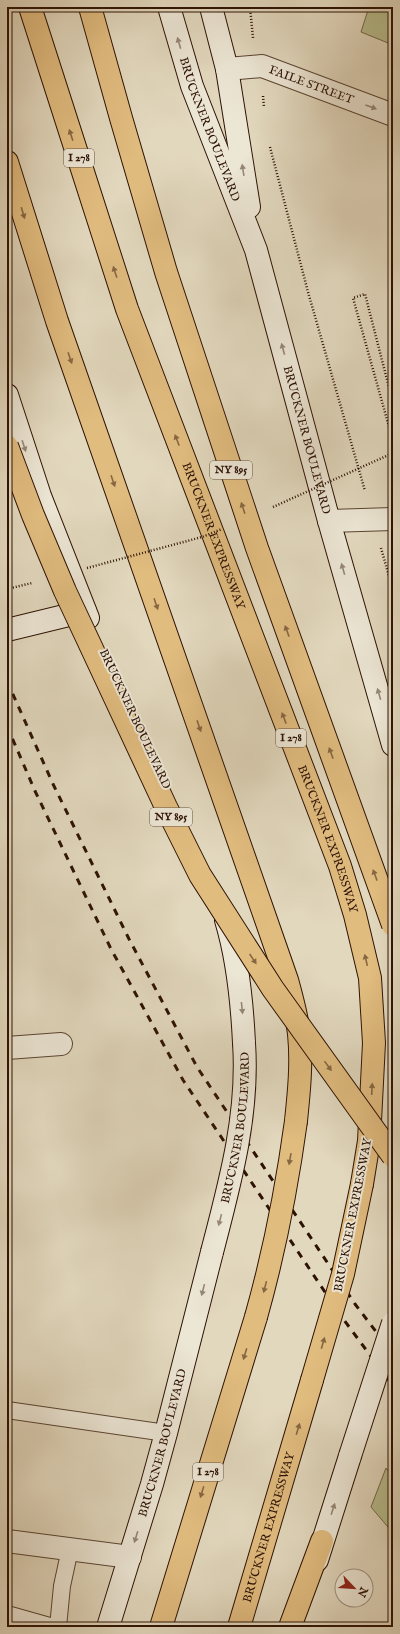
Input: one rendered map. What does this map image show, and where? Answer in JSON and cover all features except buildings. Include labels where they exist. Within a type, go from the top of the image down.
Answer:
[{"type":"highway","name":"BRUCKNER EXPRESSWAY","points":[[30,7],[127,309],[340,866],[356,914],[370,978],[374,1043],[369,1141],[362,1184],[343,1274],[239,1627]]},
{"type":"highway","name":"NY 895","points":[[90,7],[166,272],[254,540],[393,925]]},
{"type":"highway","name":"I 278","points":[[7,162],[57,321],[287,980],[299,1035],[300,1063],[296,1121],[291,1158],[278,1227],[256,1317],[161,1627]]},
{"type":"highway","name":"NY 895","points":[[7,446],[33,515],[65,591],[166,807],[200,875],[273,989],[393,1156]]},
{"type":"highway","points":[[290,1627],[322,1541]]},
{"type":"main road","name":"BRUCKNER BOULEVARD","points":[[169,7],[192,86],[256,250]]},
{"type":"main road","name":"BRUCKNER BOULEVARD","points":[[211,7],[227,69],[256,250],[329,522],[393,745]]},
{"type":"main road","name":"FAILE STREET","points":[[227,69],[262,66],[393,115]]},
{"type":"main road","name":"BRUCKNER BOULEVARD","points":[[7,395],[40,496],[85,611],[223,910],[233,944],[239,980],[244,1043],[245,1088],[242,1116],[230,1183],[166,1433],[108,1627]]},
{"type":"main road","points":[[329,522],[393,519]]},
{"type":"main road","points":[[15,628],[85,611]]},
{"type":"main road","points":[[7,1048],[61,1044]]},
{"type":"main road","points":[[300,1627],[322,1541],[393,1323]]},
{"type":"main road","points":[[7,1541],[130,1557]]},
{"type":"lane","points":[[7,1410],[166,1433]]},
{"type":"lane","points":[[58,1627],[62,1586],[70,1550]]},
{"type":"lane","points":[[7,1614],[53,1627]]},
{"type":"path","points":[[250,7],[252,37]]},
{"type":"path","points":[[270,147],[308,292],[362,478]]},
{"type":"path","points":[[393,403],[365,294],[354,298],[393,441]]},
{"type":"path","points":[[272,508],[393,453]]},
{"type":"path","points":[[82,569],[202,537],[223,529]]},
{"type":"path","points":[[384,558],[393,590]]},
{"type":"path","points":[[7,589],[37,581]]},
{"type":"green space","points":[[369,7],[393,7],[393,45],[361,32]]},
{"type":"green space","points":[[386,1468],[393,1478],[393,1533],[371,1507]]},
{"type":"railway","points":[[7,681],[53,784],[129,939],[197,1067],[355,1304],[393,1354]]},
{"type":"railway","points":[[7,726],[35,791],[111,949],[183,1080],[341,1316],[393,1386]]}]
